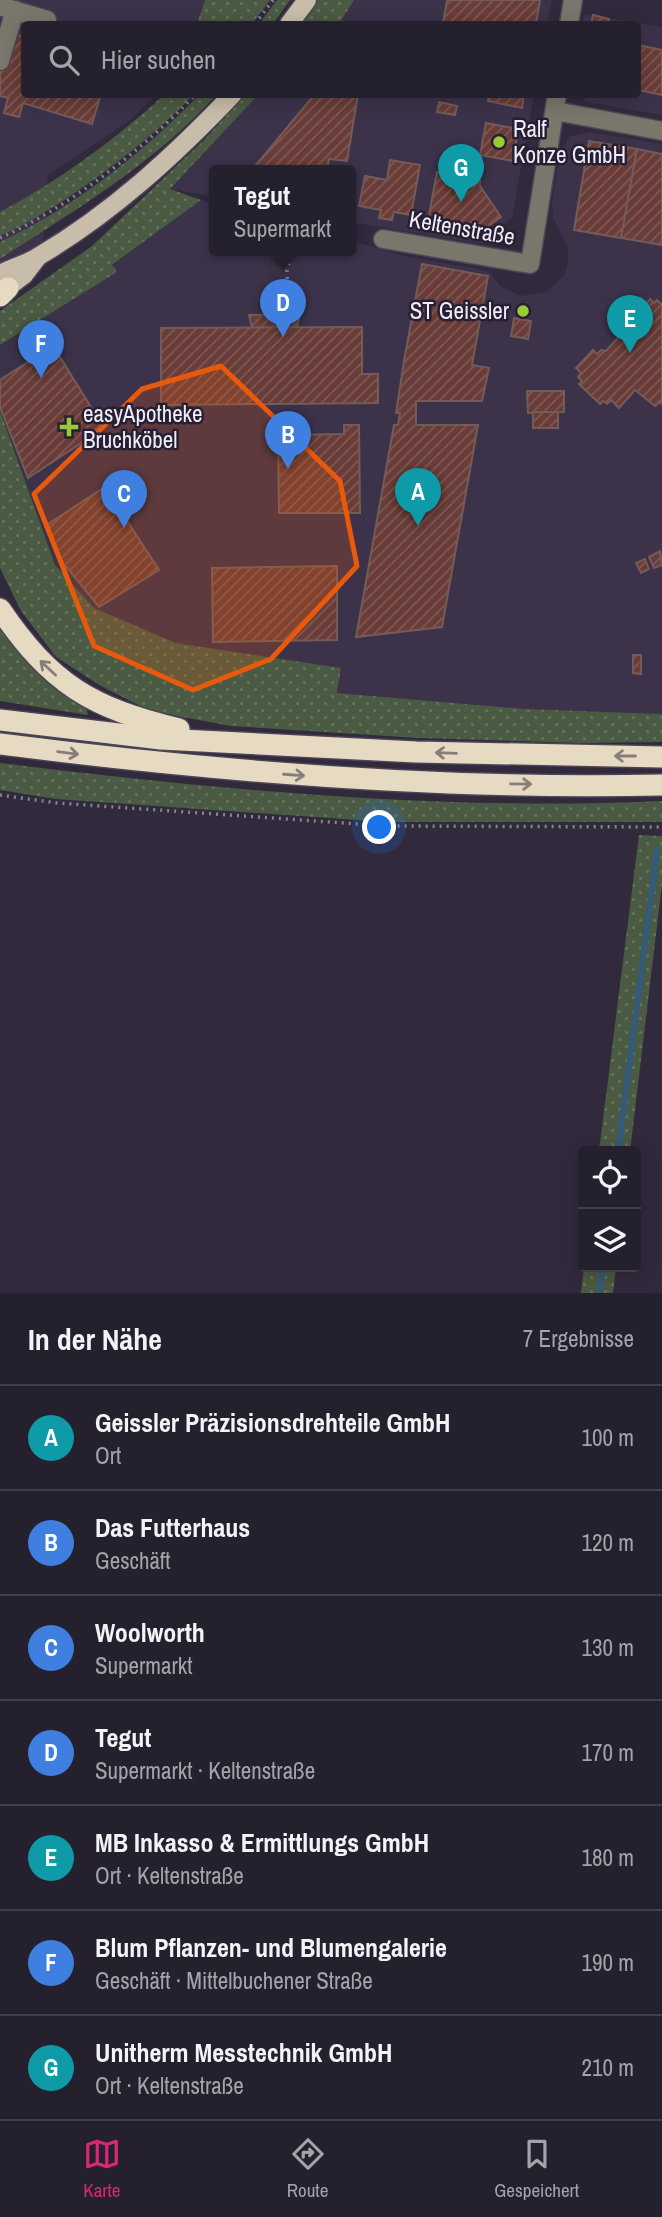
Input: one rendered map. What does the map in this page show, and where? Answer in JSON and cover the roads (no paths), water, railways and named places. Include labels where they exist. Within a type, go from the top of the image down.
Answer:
[{"type":"highway","points":[[0,609],[31,652],[53,674],[82,695],[141,720],[222,740]]},
{"type":"highway","points":[[0,720],[161,738],[429,752],[662,757]]},
{"type":"highway","points":[[0,744],[178,765],[351,779],[662,785]]},
{"type":"main road","points":[[291,21],[307,0]]},
{"type":"main road","points":[[2,288],[37,258],[113,206],[157,170],[229,98]]},
{"type":"street","points":[[570,21],[573,0]]},
{"type":"street","points":[[0,61],[7,8],[47,20]]},
{"type":"street","points":[[556,103],[662,131]]},
{"type":"street","name":"Keltenstraße","points":[[383,239],[530,264],[556,103]]},
{"type":"waterway","points":[[619,1146],[657,850]]},
{"type":"waterway","points":[[599,1293],[602,1272]]},
{"type":"place","name":"Ralf Konze GmbH","points":[[499,142]]},
{"type":"place","name":"Unitherm Messtechnik GmbH","points":[[461,202]]},
{"type":"place","name":"ST Geissler","points":[[523,311]]},
{"type":"place","name":"Tegut","points":[[283,337]]},
{"type":"place","name":"MB Inkasso & Ermittlungs GmbH","points":[[630,353]]},
{"type":"place","name":"Blum Pflanzen- und Blumengalerie","points":[[41,378]]},
{"type":"place","name":"easyApotheke Bruchköbel","points":[[69,427]]},
{"type":"place","name":"Das Futterhaus","points":[[288,469]]},
{"type":"place","name":"Geissler Präzisionsdrehteile GmbH","points":[[418,526]]},
{"type":"place","name":"Woolworth","points":[[124,528]]}]
